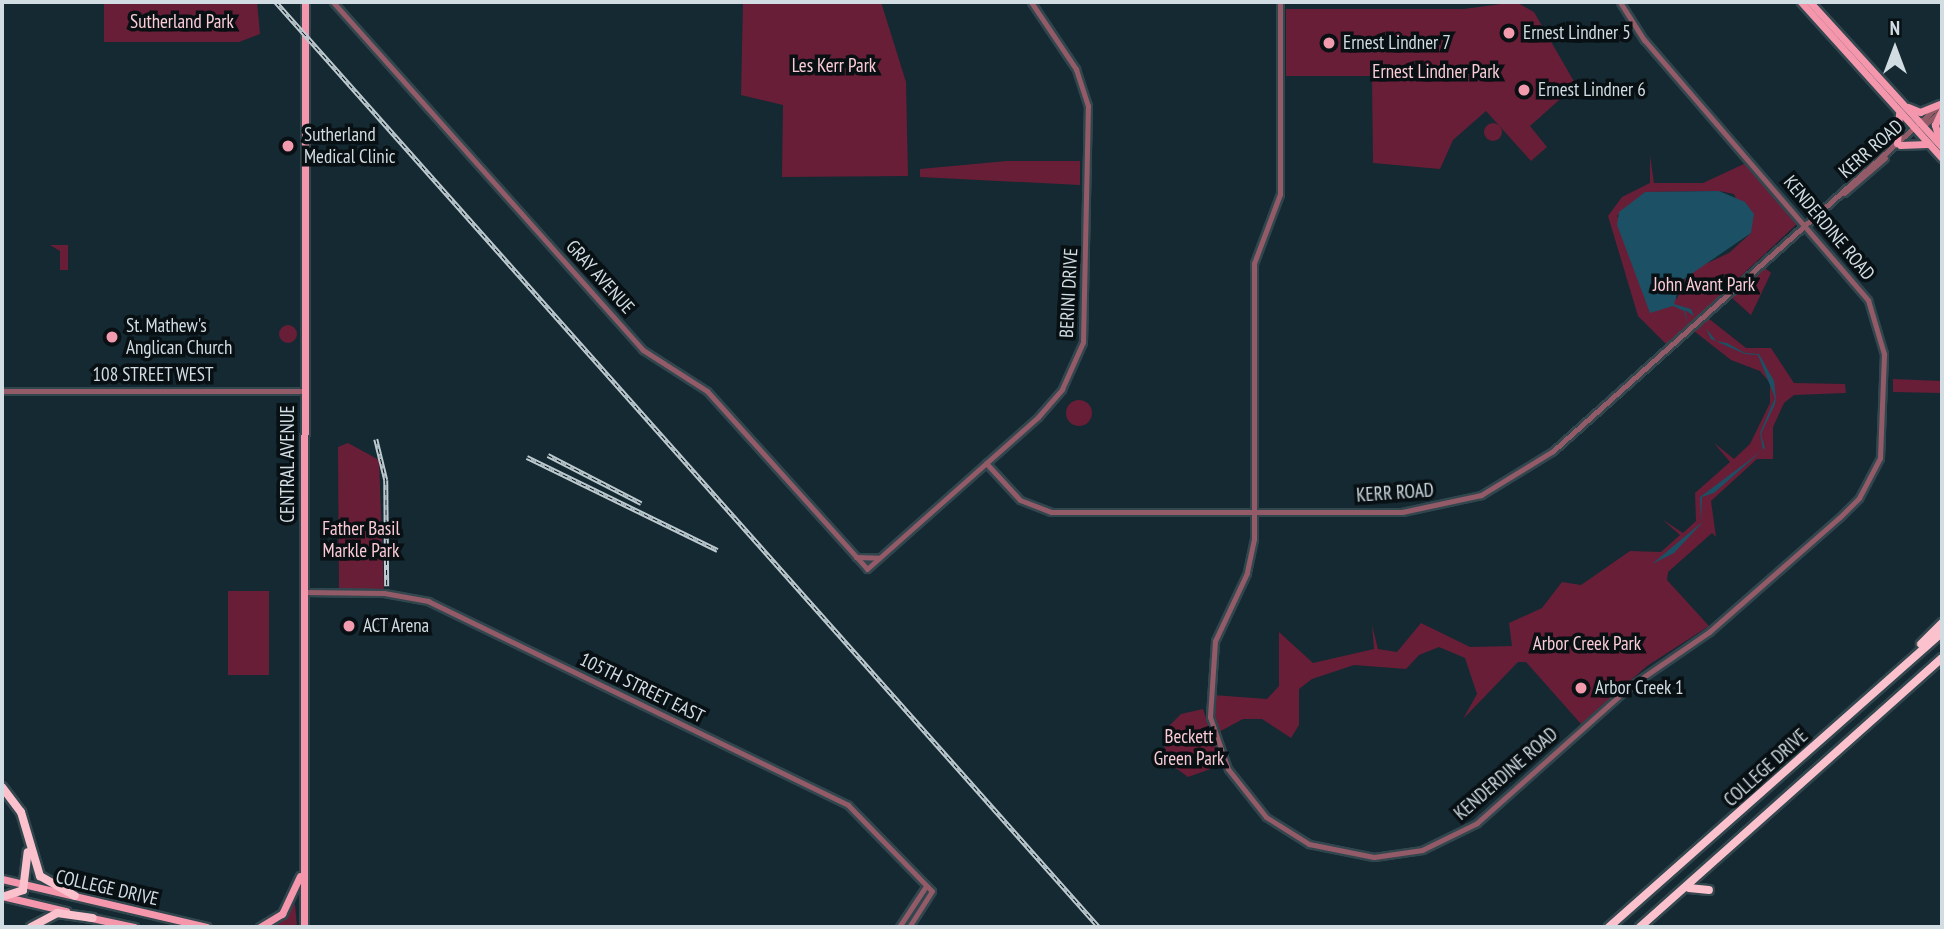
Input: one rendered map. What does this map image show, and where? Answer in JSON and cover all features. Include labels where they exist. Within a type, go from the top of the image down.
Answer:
[{"type":"highway","points":[[1839,724],[1942,623]]},
{"type":"highway","name":"COLLEGE DRIVE","points":[[1609,927],[1942,632]]},
{"type":"highway","name":"COLLEGE DRIVE","points":[[1640,927],[1942,659]]},
{"type":"highway","points":[[2,787],[27,834],[40,876],[75,896]]},
{"type":"highway","points":[[3,896],[19,895],[25,885],[27,834]]},
{"type":"highway","points":[[1675,898],[1696,885],[1709,890]]},
{"type":"highway","points":[[31,927],[57,913],[93,918]]},
{"type":"main road","name":"CENTRAL AVENUE","points":[[304,927],[305,2]]},
{"type":"main road","points":[[1801,2],[1940,148]]},
{"type":"main road","points":[[1810,2],[1898,105],[1903,128],[1899,144],[1917,141],[1940,148]]},
{"type":"main road","points":[[1898,105],[1920,112],[1942,107]]},
{"type":"main road","points":[[1942,107],[1935,125],[1942,158]]},
{"type":"main road","points":[[260,927],[282,914],[296,892],[303,861]]},
{"type":"main road","name":"COLLEGE DRIVE","points":[[2,879],[206,927]]},
{"type":"main road","name":"COLLEGE DRIVE","points":[[3,896],[134,927]]},
{"type":"street","name":"GRAY AVENUE","points":[[333,2],[643,350],[707,391],[856,557],[879,558]]},
{"type":"street","name":"BERINI DRIVE","points":[[879,558],[986,463],[1062,389],[1086,325],[1088,106],[1076,69],[1031,2]]},
{"type":"street","name":"KENDERDINE ROAD","points":[[1280,2],[1280,194],[1254,263],[1254,512],[1249,568],[1217,634],[1209,676],[1210,717],[1228,769],[1266,817],[1324,849],[1383,857],[1449,840],[1483,818],[1629,687],[1709,632],[1842,514],[1870,482],[1884,439],[1879,326],[1859,287],[1808,225],[1644,40],[1620,2]]},
{"type":"street","name":"KERR ROAD","points":[[986,463],[1020,500],[1045,512],[1419,510],[1497,488],[1553,451],[1942,107]]},
{"type":"street","name":"108 STREET WEST","points":[[2,391],[304,391]]},
{"type":"street","name":"105TH STREET EAST","points":[[304,592],[397,593],[428,601],[848,805],[932,891],[909,927]]},
{"type":"street","points":[[899,927],[926,886]]},
{"type":"green space","name":"Sutherland Park","points":[[104,2],[257,2],[260,34],[239,42],[104,42]]},
{"type":"green space","name":"Les Kerr Park","points":[[743,2],[881,2],[906,82],[908,176],[782,177],[783,105],[741,95]]},
{"type":"green space","name":"Ernest Lindner Park","points":[[1516,2],[1534,12],[1576,85],[1530,126],[1547,147],[1531,161],[1486,111],[1453,140],[1440,169],[1373,163],[1372,76],[1286,76],[1286,9],[1464,9]]},
{"type":"green space","points":[[1493,123],[1499,126],[1502,132],[1499,138],[1493,141],[1487,138],[1484,132],[1487,126]]},
{"type":"green space","name":"John Avant Park","points":[[1650,155],[1654,183],[1703,183],[1746,163],[1799,222],[1667,345],[1638,316],[1608,216],[1622,197],[1650,183]],"holes":[[[1719,191],[1734,194],[1751,233],[1729,253],[1688,272],[1677,299],[1617,216],[1645,192]]]},
{"type":"green space","points":[[1007,161],[1080,161],[1080,185],[920,177],[920,169]]},
{"type":"green space","points":[[50,245],[68,245],[68,270],[60,270],[60,251]]},
{"type":"green space","points":[[1765,268],[1771,273],[1751,315],[1732,298]]},
{"type":"green space","name":"Arbor Creek Park","points":[[1708,318],[1746,348],[1771,348],[1794,383],[1845,384],[1846,393],[1794,395],[1784,403],[1773,427],[1773,459],[1757,459],[1711,501],[1716,537],[1712,533],[1668,572],[1667,580],[1709,626],[1647,666],[1581,724],[1526,662],[1518,662],[1463,719],[1477,694],[1465,658],[1439,647],[1419,655],[1406,669],[1354,665],[1312,679],[1299,689],[1299,725],[1291,738],[1262,719],[1243,719],[1217,733],[1213,695],[1267,699],[1279,686],[1279,632],[1313,663],[1374,649],[1372,625],[1378,649],[1397,652],[1421,623],[1470,647],[1512,646],[1509,623],[1542,608],[1562,582],[1581,585],[1630,551],[1661,552],[1680,535],[1662,519],[1683,533],[1696,521],[1695,493],[1730,462],[1714,443],[1734,459],[1750,444],[1770,403],[1770,383],[1760,371],[1731,360],[1694,331]]},
{"type":"green space","points":[[288,325],[294,328],[297,334],[294,340],[288,343],[282,340],[279,334],[282,328]]},
{"type":"green space","points":[[1893,379],[1942,381],[1942,398],[1941,393],[1893,392]]},
{"type":"green space","points":[[1079,400],[1088,404],[1092,413],[1088,422],[1079,426],[1070,422],[1066,413],[1070,404]]},
{"type":"green space","name":"Father Basil Markle Park","points":[[348,443],[379,460],[384,593],[339,593],[338,447]]},
{"type":"green space","points":[[228,591],[269,591],[269,675],[228,675]]},
{"type":"green space","name":"Beckett Green Park","points":[[1203,709],[1222,765],[1188,777],[1166,761],[1163,732],[1181,714]]},
{"type":"green space","points":[[295,904],[297,927],[268,927],[281,920]]},
{"type":"water","points":[[1719,191],[1745,202],[1754,214],[1751,233],[1681,281],[1674,304],[1691,309],[1694,316],[1685,310],[1688,324],[1684,311],[1673,306],[1650,313],[1617,225],[1619,212],[1645,192]]},
{"type":"water","points":[[1706,328],[1716,341],[1727,343],[1745,353],[1759,354],[1774,381],[1776,398],[1761,434],[1765,448],[1763,450],[1760,433],[1775,398],[1758,355],[1745,354],[1711,339]]},
{"type":"water","points":[[1761,451],[1714,493],[1702,497],[1701,524],[1674,553],[1652,564],[1701,523],[1700,497]]},
{"type":"railway","points":[[276,2],[1099,927]]},
{"type":"railway","points":[[376,439],[386,480],[387,586]]},
{"type":"railway","points":[[548,455],[641,503]]},
{"type":"railway","points":[[527,457],[718,550]]},
{"type":"place","name":"Ernest Lindner 5","points":[[1509,33]]},
{"type":"place","name":"Ernest Lindner 7","points":[[1329,43]]},
{"type":"place","name":"Ernest Lindner 6","points":[[1524,90]]},
{"type":"place","name":"Sutherland Medical Clinic","points":[[288,146]]},
{"type":"place","name":"St. Mathew's Anglican Church","points":[[112,337]]},
{"type":"place","name":"ACT Arena","points":[[349,626]]},
{"type":"place","name":"Arbor Creek 1","points":[[1581,688]]}]
